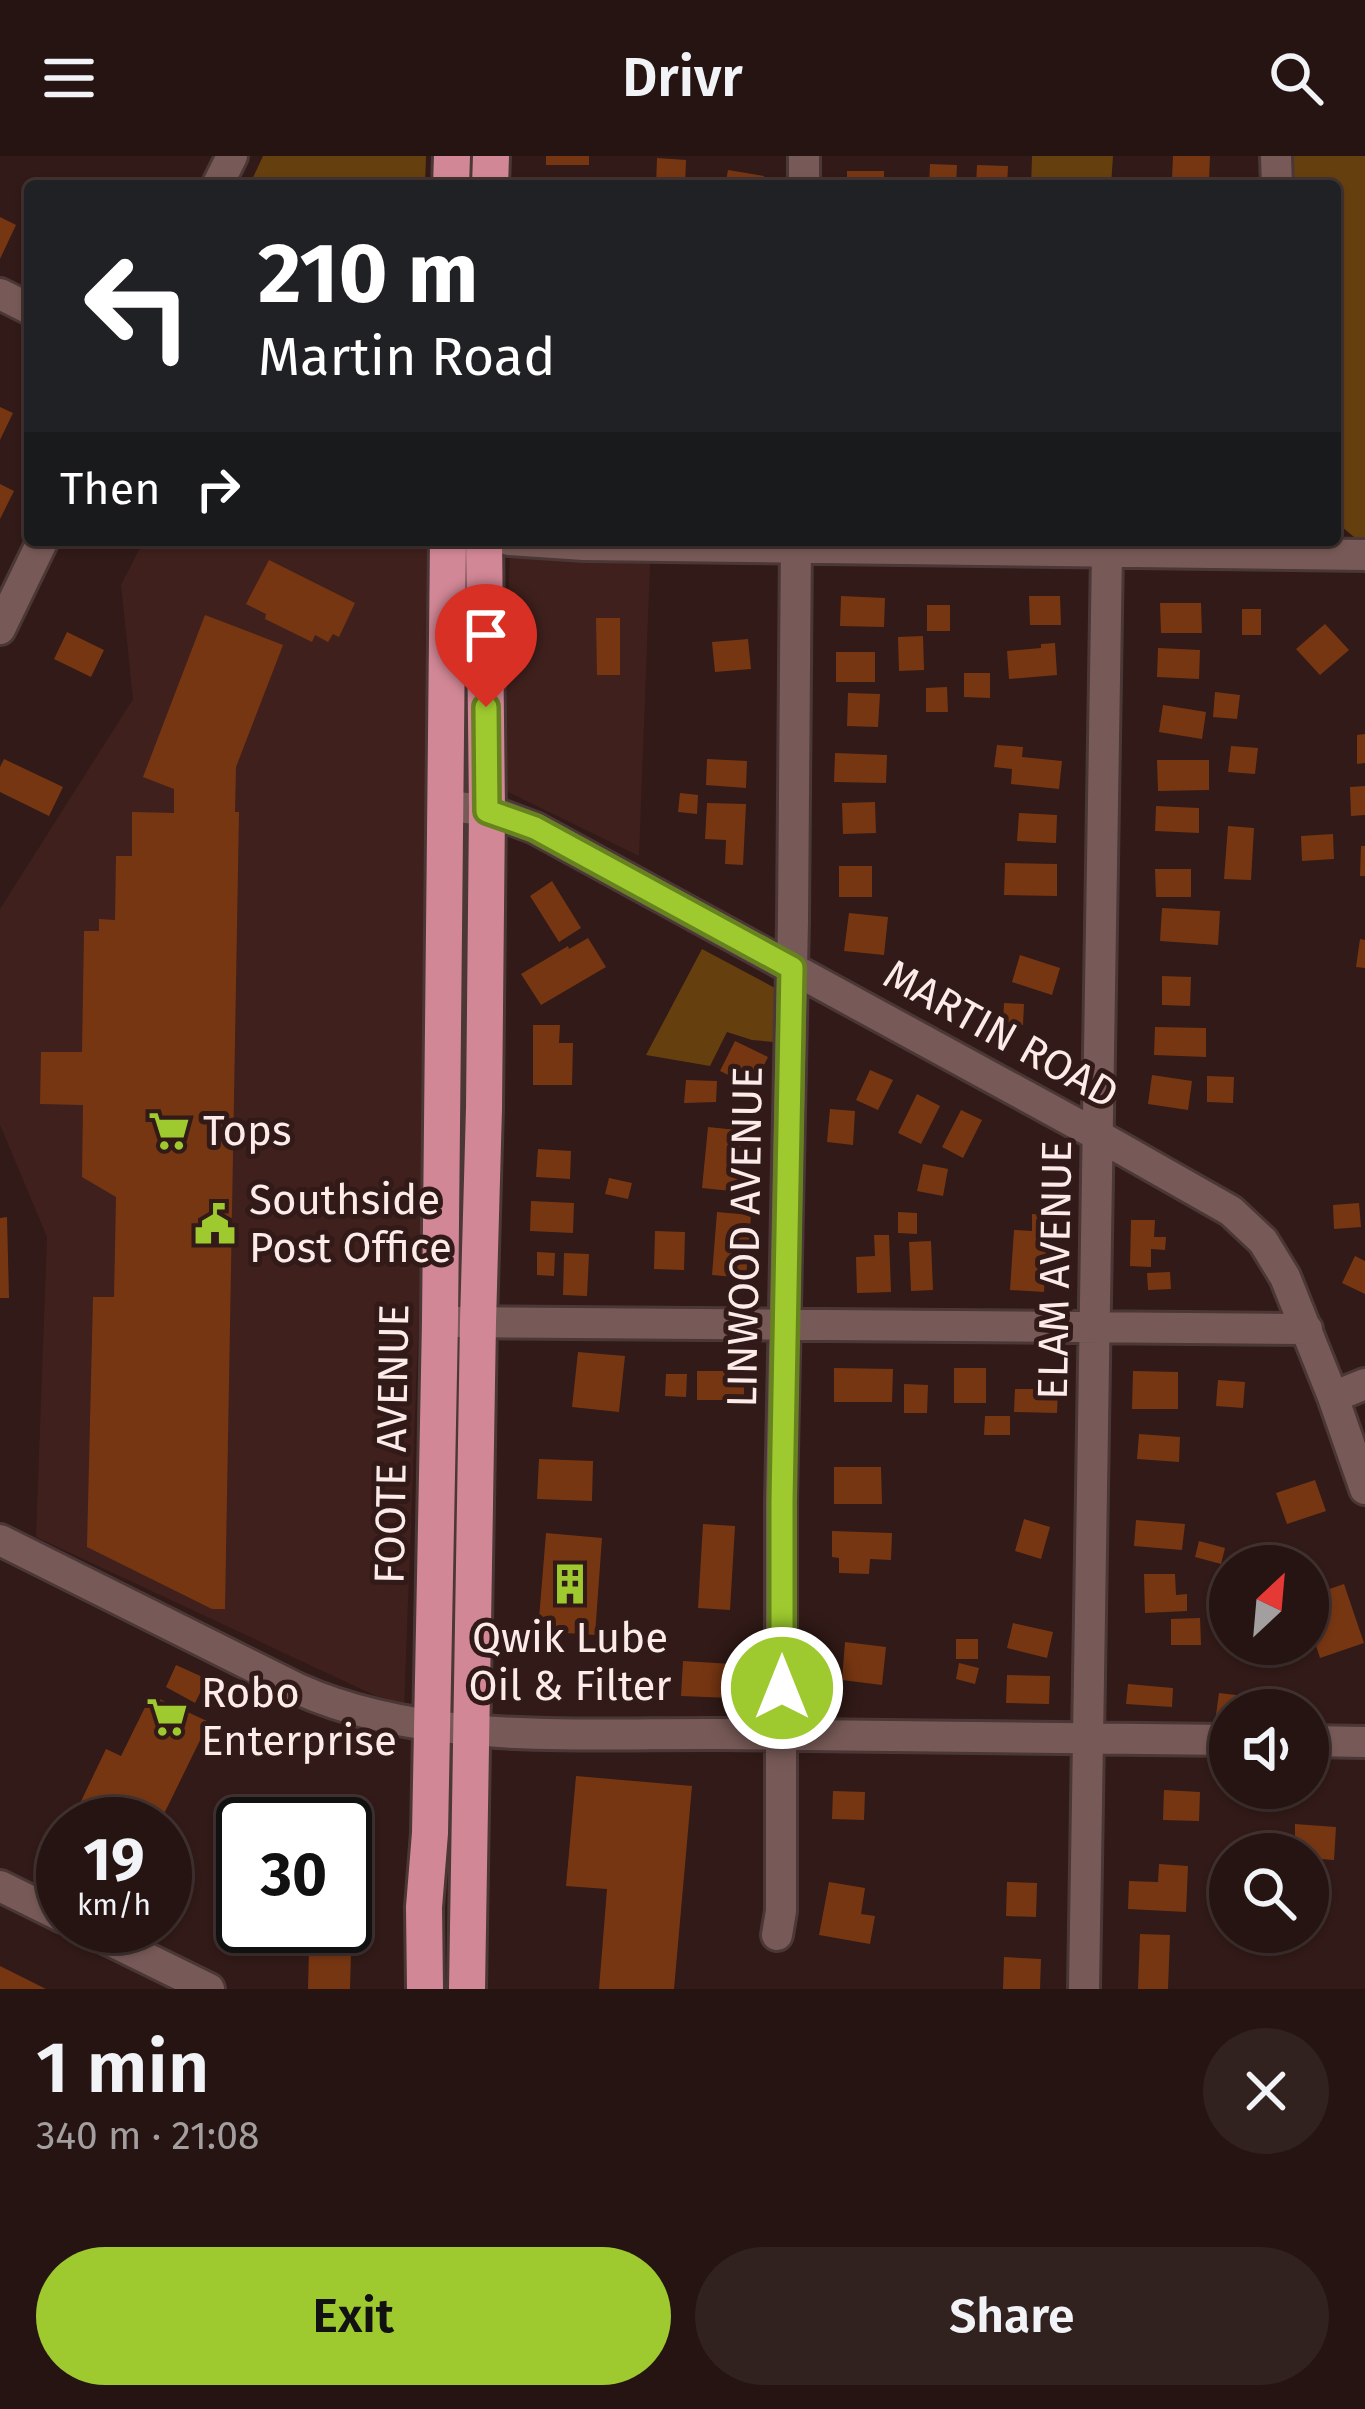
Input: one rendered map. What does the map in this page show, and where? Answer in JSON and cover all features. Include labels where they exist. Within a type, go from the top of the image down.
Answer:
[{"type":"highway","name":"FOOTE AVENUE","points":[[425,1989],[440,1321],[448,546]]},
{"type":"highway","name":"FOOTE AVENUE","points":[[467,1989],[483,1185],[484,546]]},
{"type":"street","points":[[0,629],[41,546]]},
{"type":"street","name":"LINWOOD AVENUE","points":[[777,1935],[781,1911],[796,546]]},
{"type":"street","points":[[874,546],[1352,556]]},
{"type":"street","name":"ELAM AVENUE","points":[[1084,1989],[1107,552]]},
{"type":"street","name":"MARTIN ROAD","points":[[446,806],[487,811],[535,828],[1205,1195],[1250,1227],[1272,1253],[1307,1329],[1364,1486]]},
{"type":"street","points":[[440,1321],[1307,1329]]},
{"type":"street","points":[[1333,1397],[1365,1384]]},
{"type":"street","points":[[0,1540],[309,1694],[368,1715],[431,1726],[536,1732],[1209,1740]]},
{"type":"street","points":[[1329,1741],[1365,1742]]},
{"type":"street","points":[[0,1886],[36,1904]]},
{"type":"street","points":[[136,1953],[209,1989]]},
{"type":"shaded area","points":[[263,156],[426,156],[425,180],[252,180]]},
{"type":"shaded area","points":[[1032,156],[1113,156],[1111,180],[1031,180]]},
{"type":"shaded area","points":[[1293,156],[1365,156],[1365,546],[1341,524],[1341,180],[1293,180]]},
{"type":"shaded area","points":[[141,546],[448,546],[404,1709],[36,1537],[47,1237],[0,1125],[0,909],[133,699],[121,585]]},
{"type":"shaded area","points":[[510,546],[651,546],[639,856],[504,790]]},
{"type":"shaded area","points":[[702,949],[775,988],[774,1042],[727,1032],[710,1066],[646,1055]]},
{"type":"building","points":[[546,156],[589,156],[589,165],[546,165]]},
{"type":"building","points":[[1173,156],[1210,156],[1209,180],[1172,179]]},
{"type":"building","points":[[657,158],[686,160],[685,180],[656,180]]},
{"type":"building","points":[[930,164],[957,165],[956,180],[929,180]]},
{"type":"building","points":[[977,165],[1008,166],[1007,180],[976,180]]},
{"type":"building","points":[[728,170],[764,176],[763,180],[726,180]]},
{"type":"building","points":[[847,171],[884,171],[884,180],[847,180]]},
{"type":"building","points":[[0,217],[16,225],[0,259]]},
{"type":"building","points":[[0,407],[13,413],[0,440]]},
{"type":"building","points":[[0,484],[14,491],[0,519]]},
{"type":"building","points":[[269,560],[355,603],[339,637],[333,634],[328,642],[315,635],[312,642],[246,604]]},
{"type":"building","points":[[841,596],[885,598],[884,627],[840,626]]},
{"type":"building","points":[[1029,596],[1060,596],[1061,625],[1030,625]]},
{"type":"building","points":[[1160,603],[1201,603],[1202,633],[1161,633]]},
{"type":"building","points":[[927,605],[950,605],[950,631],[927,631]]},
{"type":"building","points":[[1242,609],[1261,609],[1261,635],[1242,635]]},
{"type":"building","points":[[205,615],[283,645],[236,767],[225,1609],[212,1609],[87,1547],[93,1297],[114,1297],[116,1197],[82,1177],[83,1105],[40,1104],[41,1052],[82,1052],[84,931],[99,931],[99,919],[115,920],[116,856],[132,856],[132,812],[174,813],[174,789],[143,777]]},
{"type":"building","points":[[596,618],[620,618],[620,675],[597,675]]},
{"type":"building","points":[[1325,624],[1349,650],[1320,675],[1296,649]]},
{"type":"building","points":[[67,632],[104,650],[91,677],[54,659]]},
{"type":"building","points":[[923,636],[924,670],[899,671],[898,637]]},
{"type":"building","points":[[748,639],[751,669],[715,672],[712,642]]},
{"type":"building","points":[[1055,643],[1057,675],[1009,679],[1007,651]]},
{"type":"building","points":[[1158,648],[1200,650],[1199,679],[1157,677]]},
{"type":"building","points":[[836,652],[875,652],[875,682],[836,682]]},
{"type":"building","points":[[964,673],[990,673],[990,698],[964,697]]},
{"type":"building","points":[[947,687],[948,712],[926,712],[926,688]]},
{"type":"building","points":[[1215,692],[1240,695],[1237,719],[1213,717]]},
{"type":"building","points":[[848,693],[880,694],[878,727],[847,726]]},
{"type":"building","points":[[1163,705],[1206,712],[1202,739],[1159,732]]},
{"type":"building","points":[[1365,734],[1365,763],[1357,764],[1357,735]]},
{"type":"building","points":[[997,745],[1023,747],[1022,757],[1062,761],[1059,789],[1011,784],[1012,769],[994,767]]},
{"type":"building","points":[[1231,746],[1258,748],[1255,774],[1228,772]]},
{"type":"building","points":[[835,753],[887,755],[886,783],[834,782]]},
{"type":"building","points":[[4,759],[63,787],[49,816],[0,792]]},
{"type":"building","points":[[707,759],[747,761],[746,788],[706,785]]},
{"type":"building","points":[[1157,760],[1209,760],[1209,790],[1158,791]]},
{"type":"building","points":[[1365,786],[1365,815],[1351,816],[1350,787]]},
{"type":"building","points":[[680,793],[698,795],[697,814],[678,812]]},
{"type":"building","points":[[875,802],[876,833],[843,834],[842,803]]},
{"type":"building","points":[[707,803],[746,804],[743,865],[725,864],[726,840],[705,839]]},
{"type":"building","points":[[1156,806],[1199,808],[1199,833],[1155,831]]},
{"type":"building","points":[[1019,813],[1057,815],[1056,843],[1017,841]]},
{"type":"building","points":[[1228,826],[1254,828],[1251,880],[1224,879]]},
{"type":"building","points":[[1333,834],[1334,859],[1302,861],[1301,836]]},
{"type":"building","points":[[1361,846],[1365,846],[1365,876],[1360,876]]},
{"type":"building","points":[[1005,863],[1057,864],[1057,896],[1004,895]]},
{"type":"building","points":[[839,866],[872,866],[872,897],[839,897]]},
{"type":"building","points":[[1155,869],[1191,869],[1191,897],[1156,897]]},
{"type":"building","points":[[552,881],[581,928],[559,942],[530,896]]},
{"type":"building","points":[[1162,908],[1220,911],[1218,945],[1160,941]]},
{"type":"building","points":[[849,913],[888,917],[884,955],[844,951]]},
{"type":"building","points":[[588,938],[606,967],[541,1005],[521,974]]},
{"type":"building","points":[[1360,939],[1365,940],[1365,968],[1356,967]]},
{"type":"building","points":[[1020,955],[1060,968],[1052,995],[1012,982]]},
{"type":"building","points":[[1162,976],[1191,977],[1190,1006],[1162,1005]]},
{"type":"building","points":[[1004,1003],[1024,1004],[1023,1025],[1003,1024]]},
{"type":"building","points":[[533,1025],[560,1025],[559,1043],[573,1043],[572,1085],[533,1085]]},
{"type":"building","points":[[1155,1027],[1206,1028],[1206,1057],[1154,1055]]},
{"type":"building","points":[[735,1041],[768,1057],[753,1087],[720,1071]]},
{"type":"building","points":[[870,1070],[893,1080],[878,1110],[856,1100]]},
{"type":"building","points":[[1152,1075],[1192,1081],[1188,1110],[1148,1104]]},
{"type":"building","points":[[1207,1076],[1234,1077],[1233,1103],[1207,1102]]},
{"type":"building","points":[[686,1080],[717,1081],[716,1102],[684,1103]]},
{"type":"building","points":[[917,1094],[940,1106],[921,1144],[898,1133]]},
{"type":"building","points":[[830,1109],[855,1111],[853,1145],[827,1142]]},
{"type":"building","points":[[961,1110],[982,1120],[963,1158],[942,1147]]},
{"type":"building","points":[[708,1127],[747,1131],[741,1192],[702,1188]]},
{"type":"building","points":[[538,1149],[571,1151],[570,1179],[536,1177]]},
{"type":"building","points":[[923,1164],[948,1169],[943,1196],[917,1191]]},
{"type":"building","points":[[609,1178],[632,1183],[628,1199],[605,1194]]},
{"type":"building","points":[[531,1201],[574,1203],[573,1233],[530,1231]]},
{"type":"building","points":[[1359,1203],[1361,1227],[1334,1229],[1333,1205]]},
{"type":"building","points":[[717,1212],[751,1215],[746,1278],[712,1275]]},
{"type":"building","points":[[898,1212],[917,1213],[917,1234],[898,1233]]},
{"type":"building","points":[[1032,1214],[1048,1215],[1044,1292],[1010,1290],[1014,1230],[1032,1231]]},
{"type":"building","points":[[7,1217],[9,1298],[0,1298],[0,1218]]},
{"type":"building","points":[[1131,1220],[1155,1220],[1154,1237],[1166,1237],[1165,1250],[1151,1249],[1151,1267],[1130,1266]]},
{"type":"building","points":[[655,1231],[685,1232],[684,1270],[654,1269]]},
{"type":"building","points":[[874,1235],[889,1235],[891,1292],[857,1293],[856,1257],[875,1256]]},
{"type":"building","points":[[931,1241],[933,1290],[911,1291],[909,1242]]},
{"type":"building","points":[[537,1252],[555,1253],[554,1276],[537,1275]]},
{"type":"building","points":[[564,1253],[589,1254],[587,1296],[563,1295]]},
{"type":"building","points":[[1355,1256],[1365,1261],[1365,1294],[1342,1283]]},
{"type":"building","points":[[1170,1272],[1171,1289],[1148,1290],[1147,1273]]},
{"type":"building","points":[[578,1352],[625,1356],[619,1412],[572,1407]]},
{"type":"building","points":[[834,1368],[893,1369],[892,1402],[834,1402]]},
{"type":"building","points":[[954,1368],[986,1368],[986,1403],[954,1403]]},
{"type":"building","points":[[697,1371],[744,1371],[744,1400],[697,1400]]},
{"type":"building","points":[[1133,1371],[1178,1372],[1178,1409],[1132,1409]]},
{"type":"building","points":[[666,1374],[687,1374],[686,1397],[665,1396]]},
{"type":"building","points":[[1218,1380],[1245,1382],[1243,1408],[1216,1406]]},
{"type":"building","points":[[904,1384],[928,1385],[927,1413],[904,1413]]},
{"type":"building","points":[[1015,1389],[1058,1389],[1057,1413],[1014,1412]]},
{"type":"building","points":[[985,1416],[1010,1416],[1010,1435],[984,1435]]},
{"type":"building","points":[[1139,1434],[1180,1437],[1179,1462],[1137,1459]]},
{"type":"building","points":[[539,1459],[593,1461],[592,1501],[537,1499]]},
{"type":"building","points":[[834,1467],[881,1467],[882,1504],[834,1504]]},
{"type":"building","points":[[1315,1480],[1326,1511],[1287,1524],[1276,1493]]},
{"type":"building","points":[[1024,1519],[1050,1527],[1041,1559],[1015,1551]]},
{"type":"building","points":[[1136,1520],[1185,1524],[1182,1550],[1134,1546]]},
{"type":"building","points":[[703,1524],[735,1526],[730,1610],[698,1608]]},
{"type":"building","points":[[832,1531],[892,1533],[891,1560],[870,1559],[869,1574],[839,1573],[839,1558],[832,1557]]},
{"type":"building","name":"Qwik Lube Oil & Filter","points":[[546,1533],[602,1538],[595,1635],[538,1631]]},
{"type":"building","points":[[1199,1541],[1214,1545],[1209,1545],[1209,1561],[1195,1557]]},
{"type":"building","points":[[1144,1574],[1175,1574],[1176,1595],[1187,1594],[1187,1611],[1145,1613]]},
{"type":"building","points":[[1344,1584],[1364,1643],[1329,1655],[1329,1589]]},
{"type":"building","points":[[1200,1618],[1201,1645],[1171,1645],[1171,1619]]},
{"type":"building","points":[[1013,1623],[1053,1632],[1047,1658],[1007,1648]]},
{"type":"building","points":[[956,1639],[978,1639],[978,1659],[956,1659]]},
{"type":"building","points":[[845,1642],[886,1647],[882,1685],[842,1680]]},
{"type":"building","points":[[683,1661],[732,1664],[731,1698],[681,1696]]},
{"type":"building","points":[[959,1663],[979,1668],[975,1684],[956,1679]]},
{"type":"building","points":[[176,1665],[207,1679],[195,1703],[166,1687]]},
{"type":"building","points":[[1007,1675],[1050,1676],[1049,1704],[1006,1703]]},
{"type":"building","points":[[1128,1684],[1173,1688],[1172,1707],[1126,1704]]},
{"type":"building","points":[[151,1695],[209,1722],[172,1797],[83,1797],[106,1749],[121,1756]]},
{"type":"building","points":[[576,1776],[692,1786],[674,1989],[599,1989],[607,1889],[566,1886]]},
{"type":"building","points":[[1164,1790],[1200,1792],[1199,1821],[1163,1820]]},
{"type":"building","points":[[833,1791],[865,1792],[864,1820],[832,1819]]},
{"type":"building","points":[[1295,1824],[1336,1827],[1334,1860],[1329,1860],[1329,1833],[1295,1833]]},
{"type":"building","points":[[1159,1864],[1188,1866],[1186,1912],[1128,1909],[1129,1881],[1158,1882]]},
{"type":"building","points":[[829,1882],[865,1888],[861,1914],[875,1916],[870,1944],[819,1935]]},
{"type":"building","points":[[1007,1882],[1037,1883],[1036,1917],[1006,1916]]},
{"type":"building","points":[[1140,1934],[1170,1935],[1168,1989],[1138,1989]]},
{"type":"building","points":[[309,1953],[351,1953],[350,1989],[308,1989]]},
{"type":"building","points":[[1004,1957],[1041,1959],[1040,1989],[1003,1989]]},
{"type":"building","points":[[0,1966],[46,1989],[0,1989]]},
{"type":"place","name":"Tops","points":[[169,1131]]},
{"type":"place","name":"Southside Post Office","points":[[215,1224]]},
{"type":"place","name":"Qwik Lube Oil & Filter","points":[[570,1584]]},
{"type":"place","name":"Robo Enterprise","points":[[167,1717]]},
{"type":"route","points":[[486,707],[487,811],[535,828],[792,968],[782,1688]]}]
